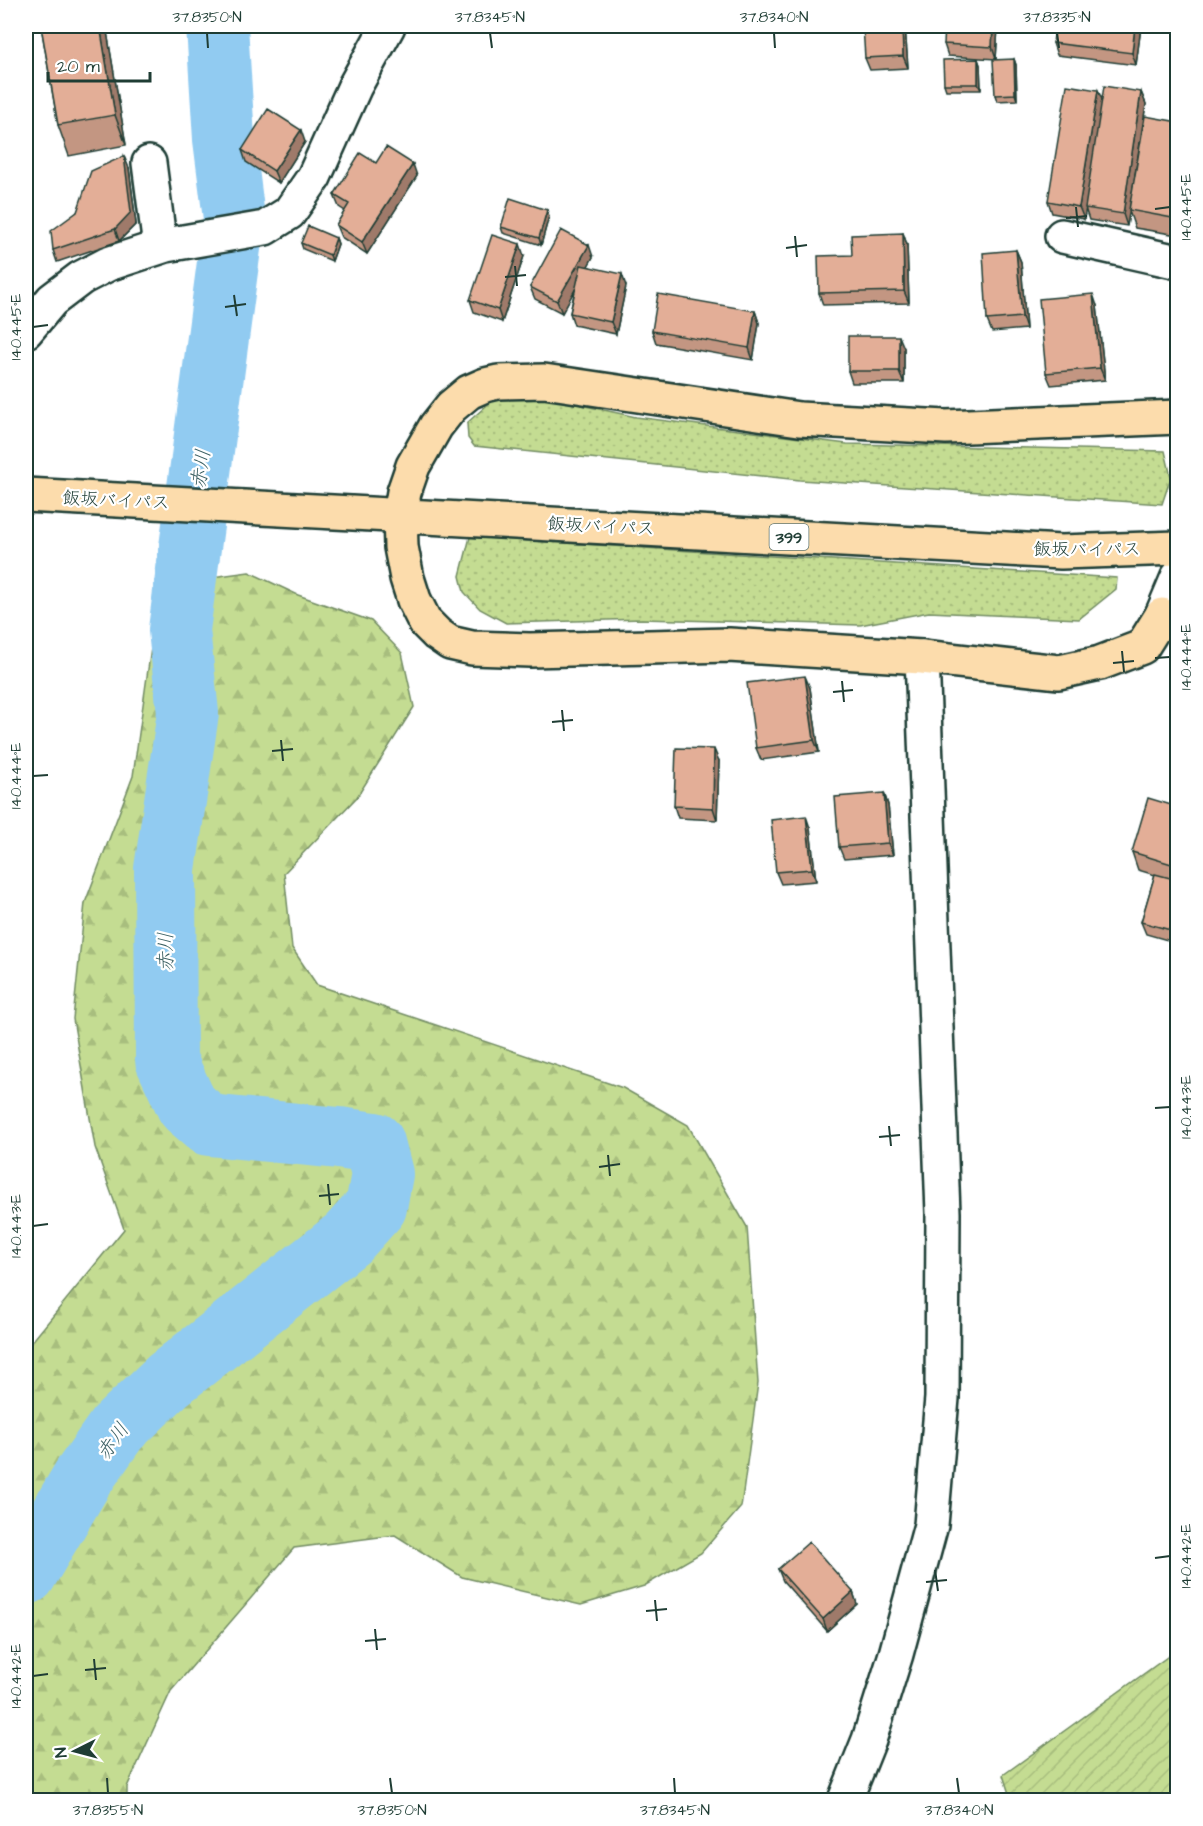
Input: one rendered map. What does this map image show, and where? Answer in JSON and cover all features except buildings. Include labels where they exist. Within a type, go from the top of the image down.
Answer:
[{"type":"highway","points":[[1169,618],[1142,647],[1100,663],[1059,672],[922,657],[729,645],[530,650],[472,648],[450,643],[425,622],[414,600],[407,578],[401,547],[400,515],[404,492],[413,466],[436,426],[451,407],[469,392],[498,382],[544,381],[798,419],[946,427],[1178,417]]},
{"type":"highway","name":"飯坂バイパス","points":[[26,495],[1061,552],[1178,548]]},
{"type":"street","points":[[26,331],[52,300],[81,278],[108,264],[160,247],[265,228],[289,213],[314,177],[355,86],[388,26]]},
{"type":"street","points":[[149,163],[160,247]]},
{"type":"street","points":[[1062,236],[1178,262]]},
{"type":"street","points":[[1169,618],[1178,578]]},
{"type":"street","points":[[845,1800],[869,1740],[893,1665],[931,1525],[942,1398],[943,1213],[922,657]]},
{"type":"green space","points":[[535,395],[636,417],[847,444],[1165,451],[1171,477],[1162,504],[800,480],[474,446],[468,438],[467,423],[495,398]]},
{"type":"green space","points":[[470,537],[1117,578],[1116,589],[1079,619],[929,612],[860,625],[642,619],[506,623],[480,609],[464,592],[460,576]]},
{"type":"green space","points":[[249,572],[298,595],[371,621],[402,653],[414,707],[357,797],[284,873],[292,948],[317,985],[623,1088],[688,1125],[747,1227],[758,1383],[741,1507],[701,1553],[644,1586],[581,1605],[462,1577],[395,1535],[294,1548],[171,1691],[127,1787],[127,1800],[26,1800],[26,1349],[124,1229],[95,1147],[73,1019],[85,903],[133,776],[160,584]]},
{"type":"green space","points":[[1177,1650],[1177,1800],[1011,1800],[1003,1775]]},
{"type":"waterway","name":"赤川","points":[[26,1574],[82,1479],[117,1429],[167,1381],[348,1238],[376,1207],[382,1174],[374,1143],[209,1125],[187,1106],[166,1060],[165,869],[188,713],[179,630],[234,218],[224,139],[217,26]]}]
